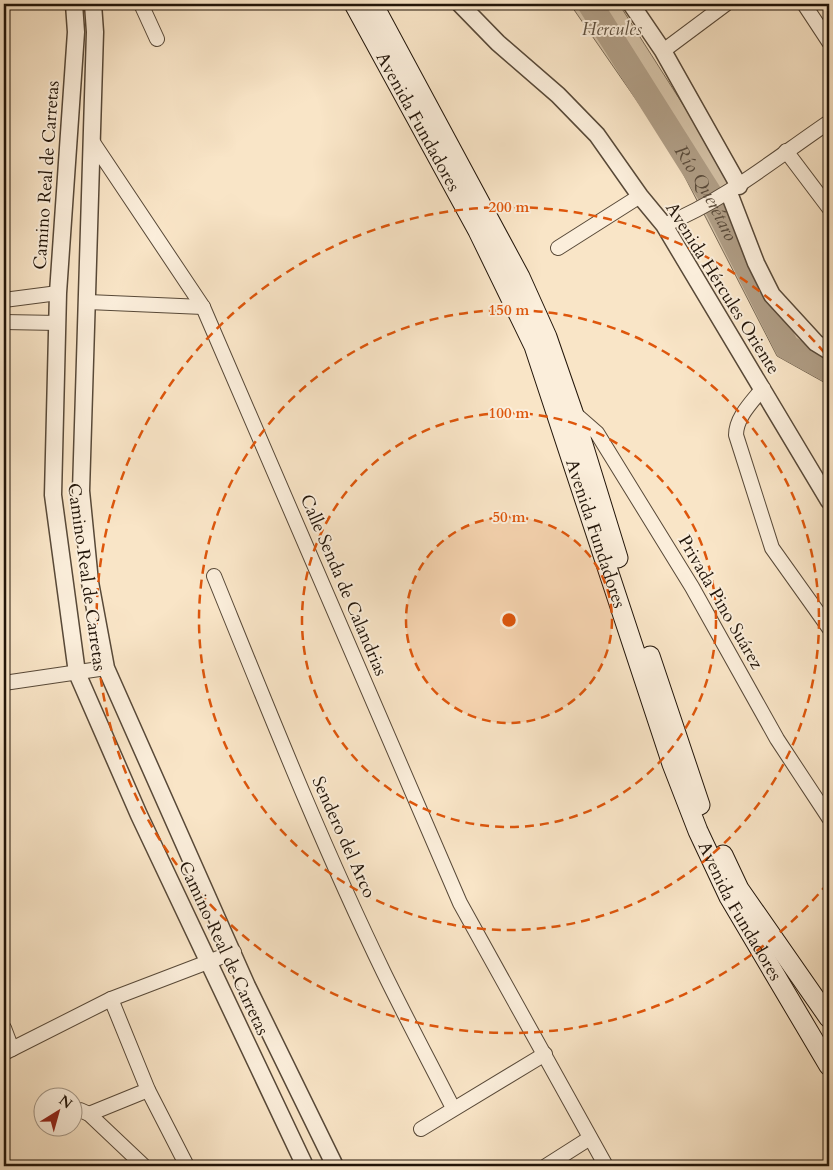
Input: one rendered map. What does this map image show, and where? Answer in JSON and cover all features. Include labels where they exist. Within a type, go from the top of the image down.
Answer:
[{"type":"main road","name":"Avenida Fundadores","points":[[354,4],[504,283],[566,413],[706,822],[740,889],[829,1018]]},
{"type":"main road","name":"Avenida Fundadores","points":[[373,4],[520,278],[547,337],[566,413],[672,764],[698,831],[729,897],[829,1066]]},
{"type":"street","name":"Camino Real de Carretas","points":[[74,4],[76,32],[58,293],[53,495],[77,673],[139,815],[305,1166]]},
{"type":"street","name":"Camino Real de Carretas","points":[[93,4],[95,32],[81,491],[90,582],[106,668],[234,952],[247,986],[335,1166]]},
{"type":"street","points":[[141,4],[157,39]]},
{"type":"street","name":"Avenida Hércules Oriente","points":[[460,4],[498,43],[558,95],[597,134],[640,196],[664,225],[829,501]]},
{"type":"street","points":[[631,4],[663,51],[729,192],[756,263],[772,295],[816,344],[829,351]]},
{"type":"street","points":[[663,51],[726,4]]},
{"type":"street","points":[[804,4],[829,42]]},
{"type":"street","points":[[664,225],[698,211],[729,192],[829,122]]},
{"type":"street","name":"Calle Senda de Calandrias","points":[[92,141],[203,308],[460,903],[606,1166]]},
{"type":"street","points":[[786,151],[829,208]]},
{"type":"street","points":[[558,248],[640,196]]},
{"type":"street","points":[[4,300],[58,293]]},
{"type":"street","points":[[88,302],[203,308]]},
{"type":"street","points":[[4,322],[58,322]]},
{"type":"street","points":[[762,388],[742,416],[736,428],[736,435],[772,548],[829,628]]},
{"type":"street","name":"Privada Pino Suárez","points":[[566,413],[597,433],[692,587],[777,739],[829,818]]},
{"type":"street","name":"Sendero del Arco","points":[[214,576],[291,765],[376,954],[453,1108]]},
{"type":"street","points":[[4,683],[106,668]]},
{"type":"street","points":[[4,1028],[8,1051],[111,999],[234,952]]},
{"type":"street","points":[[111,999],[148,1090],[187,1166]]},
{"type":"street","points":[[421,1129],[545,1054]]},
{"type":"street","points":[[90,1114],[148,1090]]},
{"type":"street","points":[[82,1111],[90,1114],[144,1166]]},
{"type":"street","points":[[546,1166],[590,1138]]},
{"type":"green space","name":"Hercules","points":[[570,4],[619,4],[731,180],[783,314],[829,348],[829,385],[777,356],[671,150]]},
{"type":"waterway","name":"Río Querétaro","points":[[590,4],[711,196],[787,347],[829,370]]}]
